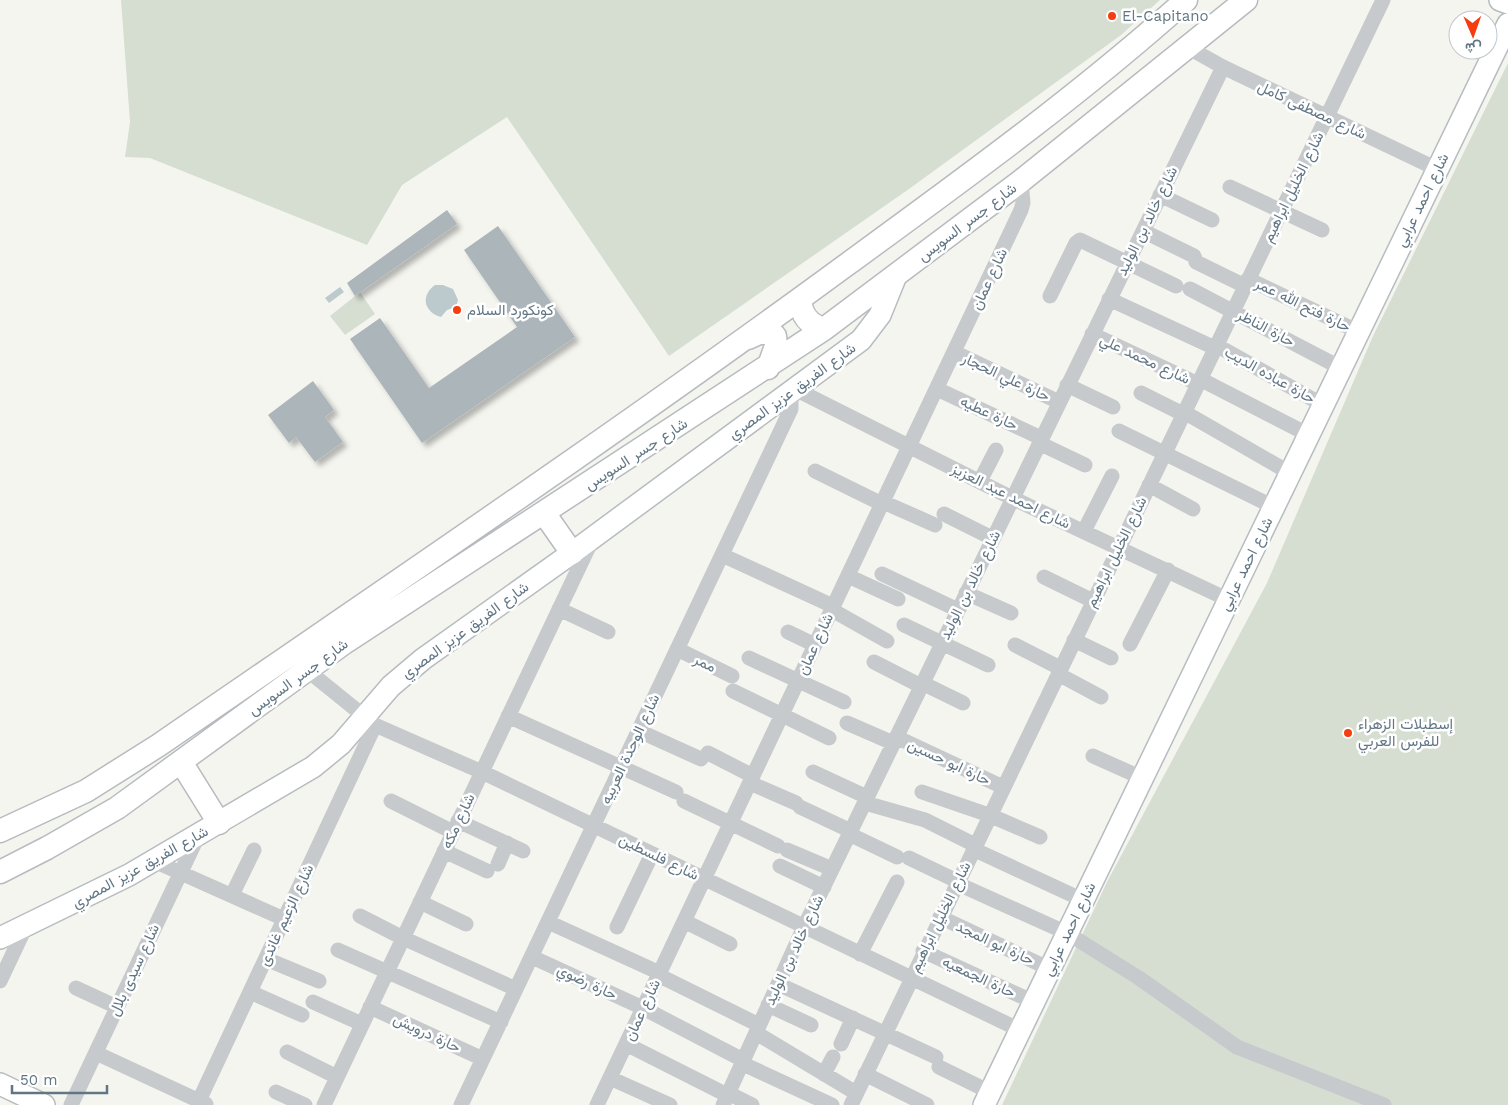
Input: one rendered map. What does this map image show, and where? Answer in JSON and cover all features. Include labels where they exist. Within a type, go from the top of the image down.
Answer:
[{"type":"main road","name":"شارع جسر السويس","points":[[0,831],[86,791],[159,746],[747,338],[1134,46],[1186,0]]},
{"type":"main road","name":"شارع جسر السويس","points":[[0,872],[110,812],[307,670],[768,368],[824,329],[1021,181],[1189,48],[1246,0]]},
{"type":"main road","points":[[800,299],[800,306],[806,319],[811,324],[824,329]]},
{"type":"main road","points":[[747,338],[764,332],[774,334],[777,342],[768,368]]},
{"type":"main road","points":[[544,513],[572,553]]},
{"type":"main road","points":[[181,762],[219,824]]},
{"type":"street","name":"شارع الخليل ابراهيم","points":[[854,1099],[910,978],[1383,0]]},
{"type":"street","points":[[1500,0],[1508,3]]},
{"type":"street","name":"شارع احمد عرابي","points":[[987,1099],[1508,24]]},
{"type":"street","name":"شارع مصطفى كامل","points":[[1189,48],[1223,67],[1437,169]]},
{"type":"street","name":"شارع خالد بن الوليد","points":[[726,1097],[804,927],[1223,67]]},
{"type":"street","name":"شارع عمان","points":[[597,1105],[1022,210],[1024,203],[1021,181]]},
{"type":"street","points":[[1230,187],[1322,230]]},
{"type":"street","points":[[1160,195],[1212,220]]},
{"type":"street","name":"حارة فتح الله عمر","points":[[1143,231],[1194,256],[1196,262],[1247,282],[1358,332]]},
{"type":"street","name":"حارة الناظر","points":[[1050,296],[1080,240],[1233,311],[1341,368]]},
{"type":"street","name":"شارع الفريق عزيز المصري","points":[[0,938],[154,861],[313,767],[369,721],[391,686],[412,668],[594,537],[867,333],[886,303],[894,278]]},
{"type":"street","name":"حارة عباده الديب","points":[[1109,299],[1216,346],[1323,405]]},
{"type":"street","name":"شارع محمد علي","points":[[1092,334],[1199,381],[1309,435]]},
{"type":"street","name":"حارة علي الحجار","points":[[954,352],[1059,402]]},
{"type":"street","points":[[1067,385],[1112,408]]},
{"type":"street","name":"حارة عطيه","points":[[937,389],[1040,440],[1085,465]]},
{"type":"street","name":"شارع احمد عبد العزيز","points":[[793,390],[910,446],[1012,498],[1119,546],[1229,600]]},
{"type":"street","name":"شارع الوحدة العربيه","points":[[461,1105],[791,409],[793,390]]},
{"type":"street","points":[[1141,393],[1183,413],[1290,473]]},
{"type":"street","points":[[1120,431],[1274,506]]},
{"type":"street","points":[[980,481],[996,450]]},
{"type":"street","points":[[815,471],[883,503],[992,538]]},
{"type":"street","points":[[1084,531],[1112,476]]},
{"type":"street","points":[[1149,486],[1194,509]]},
{"type":"street","name":"شارع مكه","points":[[324,1105],[594,537]]},
{"type":"street","points":[[722,555],[833,608],[887,641]]},
{"type":"street","points":[[1130,644],[1168,570]]},
{"type":"street","points":[[882,574],[958,610]]},
{"type":"street","points":[[848,576],[898,599]]},
{"type":"street","points":[[1044,577],[1093,600]]},
{"type":"street","points":[[966,593],[1011,613]]},
{"type":"street","points":[[559,609],[608,632]]},
{"type":"street","points":[[904,625],[988,665]]},
{"type":"street","points":[[788,632],[815,645]]},
{"type":"street","points":[[1074,640],[1111,658]]},
{"type":"street","points":[[1015,646],[1101,697]]},
{"type":"street","name":"ممر","points":[[678,649],[782,716],[829,738]]},
{"type":"street","points":[[749,658],[844,702]]},
{"type":"street","points":[[874,662],[963,703]]},
{"type":"street","name":"شارع فلسطين","points":[[307,670],[369,721],[482,772],[1020,1030]]},
{"type":"street","points":[[508,716],[622,767],[731,823],[832,869]]},
{"type":"street","name":"شارع الزعيم غاندى","points":[[201,1104],[284,919],[369,721]]},
{"type":"street","name":"حارة ابو حسين","points":[[846,723],[895,740],[1003,787]]},
{"type":"street","points":[[639,731],[704,756],[850,832],[1067,933],[1140,978],[1237,1047],[1384,1105]]},
{"type":"street","points":[[1093,756],[1142,778]]},
{"type":"street","points":[[813,772],[866,800],[925,820],[974,847],[1083,900]]},
{"type":"street","points":[[922,792],[989,815],[1040,837]]},
{"type":"street","points":[[391,801],[523,850]]},
{"type":"street","name":"شارع سيدى بلال","points":[[71,1105],[198,836]]},
{"type":"street","points":[[444,851],[492,868],[507,844]]},
{"type":"street","points":[[232,896],[254,850]]},
{"type":"street","points":[[617,927],[652,854]]},
{"type":"street","points":[[154,861],[284,919]]},
{"type":"street","points":[[780,866],[824,887]]},
{"type":"street","points":[[860,954],[897,882]]},
{"type":"street","points":[[420,902],[466,924]]},
{"type":"street","points":[[360,916],[403,938],[516,989]]},
{"type":"street","name":"حارة ابو المجد","points":[[940,917],[1050,969]]},
{"type":"street","points":[[684,921],[730,944]]},
{"type":"street","points":[[548,922],[659,974],[757,1029],[824,1074],[854,1099]]},
{"type":"street","points":[[0,981],[26,926]]},
{"type":"street","points":[[338,950],[386,973],[501,1022]]},
{"type":"street","name":"حارة الجمعيه","points":[[923,951],[1034,1002]]},
{"type":"street","name":"حارة رضوي","points":[[532,957],[643,1008],[742,1062],[832,1105]]},
{"type":"street","points":[[266,959],[319,981]]},
{"type":"street","points":[[778,984],[884,1033],[937,1062],[987,1099]]},
{"type":"street","points":[[76,988],[117,1007]]},
{"type":"street","points":[[250,992],[302,1015]]},
{"type":"street","points":[[313,1002],[362,1024]]},
{"type":"street","points":[[768,1005],[811,1025]]},
{"type":"street","name":"حارة درويش","points":[[370,1006],[483,1059]]},
{"type":"street","points":[[824,1074],[853,1018]]},
{"type":"street","points":[[626,1044],[726,1097],[752,1105]]},
{"type":"street","points":[[287,1052],[337,1076]]},
{"type":"street","points":[[96,1053],[201,1104]]},
{"type":"street","points":[[865,1074],[927,1105]]},
{"type":"street","points":[[610,1078],[664,1102]]},
{"type":"street","points":[[0,1084],[44,1105]]},
{"type":"street","points":[[276,1092],[305,1105]]},
{"type":"shaded area","points":[[121,0],[1160,0],[1121,35],[909,189],[669,356],[507,117],[402,185],[367,245],[150,158],[125,157],[130,122]]},
{"type":"shaded area","name":"إسطبلات الزهراء للفرس العربي","points":[[1508,63],[1508,1105],[1002,1105],[1107,882],[1267,583],[1373,336]]},
{"type":"shaded area","points":[[435,285],[443,285],[453,289],[458,300],[456,307],[447,310],[441,317],[435,315],[426,303],[427,294]]},
{"type":"shaded area","points":[[340,287],[344,292],[329,303],[325,298]]},
{"type":"shaded area","points":[[360,292],[375,314],[345,335],[330,316]]},
{"type":"building","points":[[447,210],[457,224],[355,296],[347,283]]},
{"type":"building","points":[[498,226],[575,337],[422,443],[350,339],[380,318],[429,388],[517,327],[464,250]]},
{"type":"building","points":[[313,381],[334,410],[325,417],[343,442],[315,462],[296,437],[289,443],[268,415]]},
{"type":"place","name":"El-Capitano","points":[[1112,16]]},
{"type":"place","name":"كونكورد السلام","points":[[457,310]]},
{"type":"place","name":"إسطبلات الزهراء للفرس العربي","points":[[1348,733]]}]
